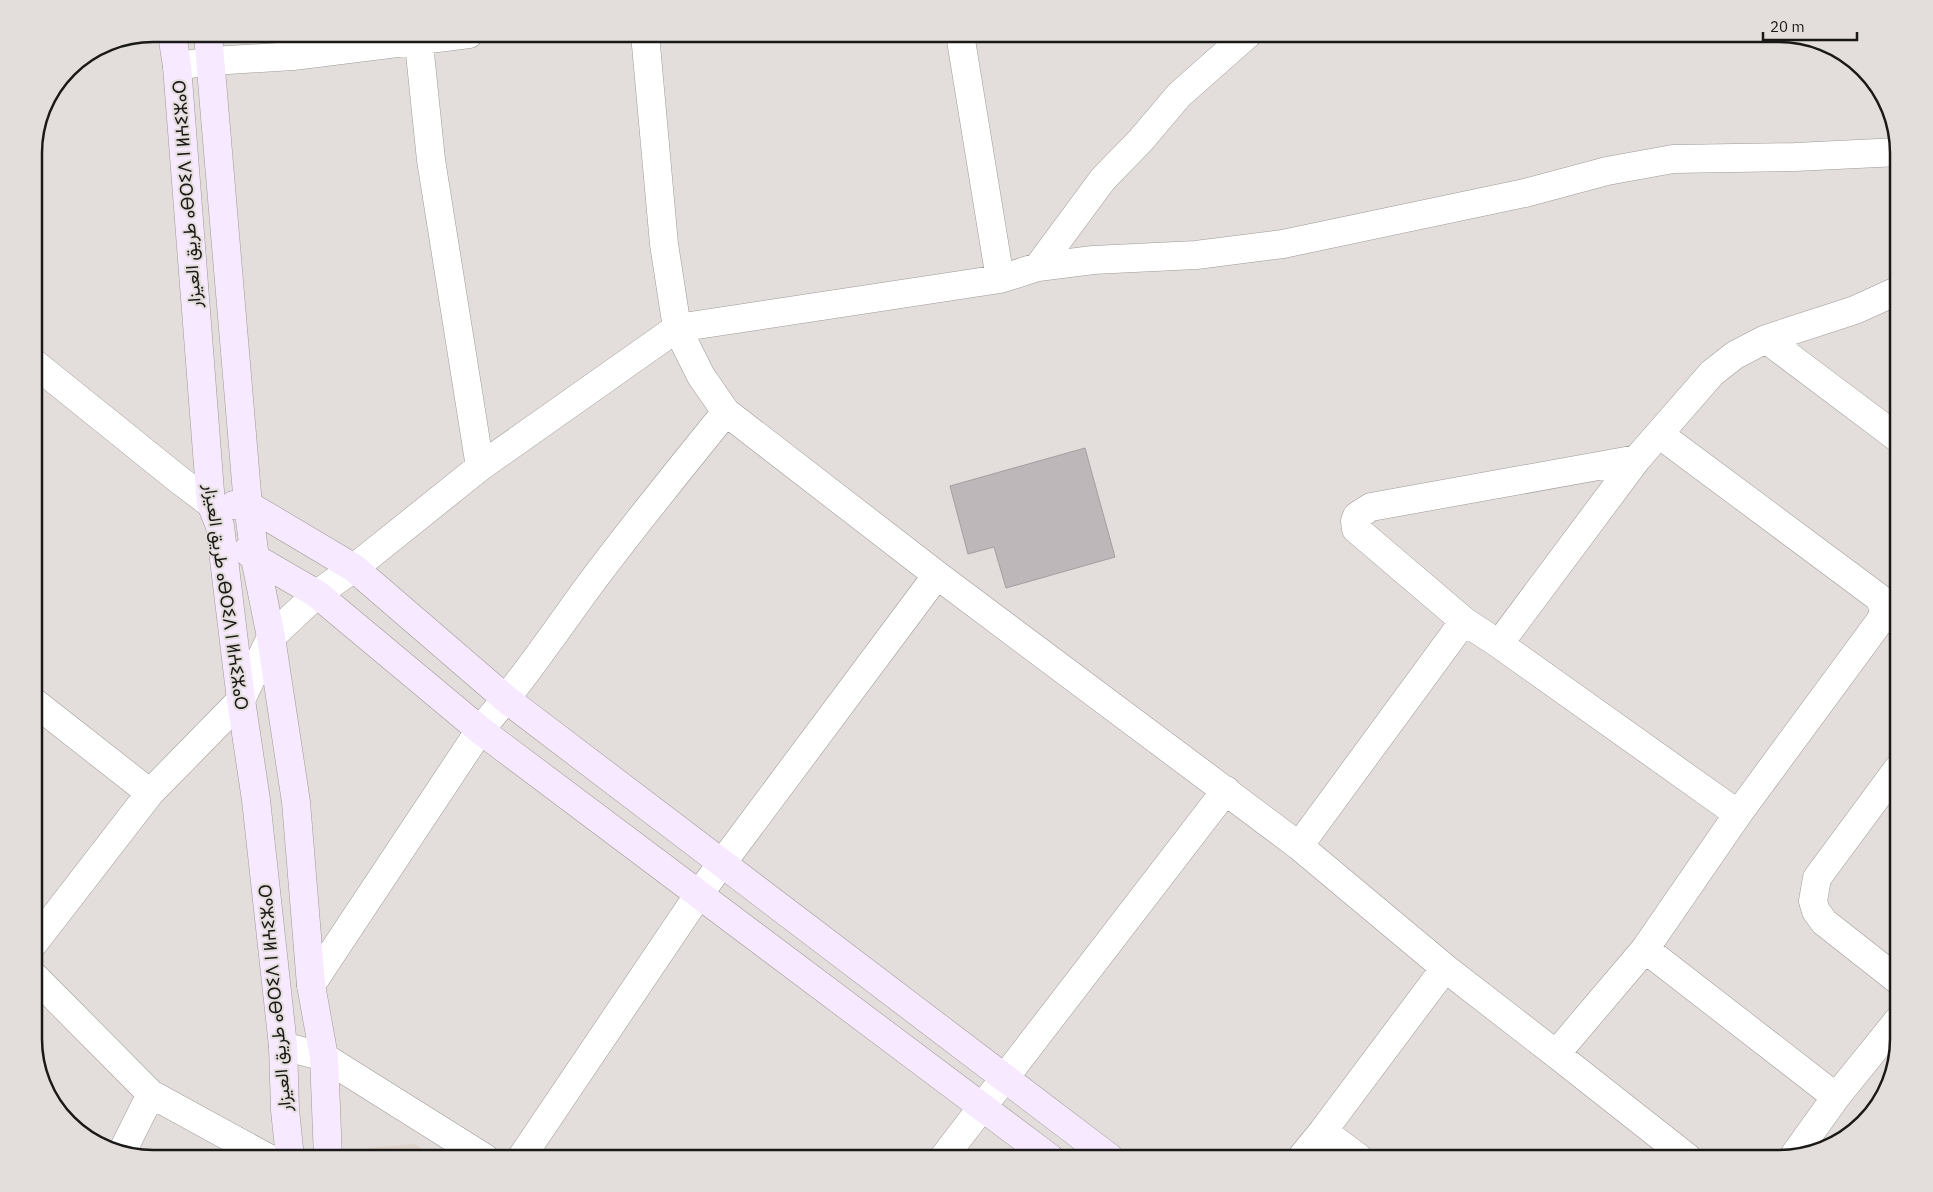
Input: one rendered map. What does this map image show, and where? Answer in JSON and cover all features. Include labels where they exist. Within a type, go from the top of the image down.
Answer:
[{"type":"main road","name":"طريق العيزار ⴰⴱⵔⵉⴷ ⵏ ⵍⵄⵉⵣⴰⵔ","points":[[173,42],[177,66],[216,515],[256,800],[283,1046],[285,1110],[289,1150]]},
{"type":"main road","name":"طريق العيزار ⴰⴱⵔⵉⴷ ⵏ ⵍⵄⵉⵣⴰⵔ","points":[[209,42],[248,505],[255,558],[271,637],[296,802],[311,985],[324,1057],[328,1150]]},
{"type":"main road","points":[[1039,1150],[480,730],[317,594],[255,558],[216,515],[248,505],[354,568],[506,699],[1100,1150]]},
{"type":"street","points":[[177,66],[294,45],[335,42]]},
{"type":"street","points":[[419,42],[431,160],[480,467]]},
{"type":"street","points":[[646,42],[664,244],[678,328],[701,376],[726,412],[937,574],[1299,846],[1445,968],[1556,1054],[1672,1150]]},
{"type":"street","points":[[961,42],[1000,279]]},
{"type":"street","points":[[1038,267],[1103,179],[1179,95],[1239,42]]},
{"type":"street","points":[[43,931],[150,793],[241,700],[271,637],[317,594],[354,568],[480,467],[678,328],[1000,279],[1038,267],[1093,260],[1196,255],[1284,244],[1525,193],[1608,171],[1673,159],[1795,157],[1890,152]]},
{"type":"street","points":[[1499,644],[1637,459],[1712,373],[1735,355],[1766,339],[1855,310],[1890,294]]},
{"type":"street","points":[[1766,339],[1890,433]]},
{"type":"street","points":[[43,370],[178,479],[216,515]]},
{"type":"street","points":[[311,985],[480,730],[506,699],[586,590],[726,412]]},
{"type":"street","points":[[1556,1054],[1645,949],[1738,814],[1880,621],[1884,612],[1878,598],[1659,434]]},
{"type":"street","points":[[1637,459],[1371,507],[1357,516],[1356,529],[1464,621],[1738,814]]},
{"type":"street","points":[[526,1150],[721,863],[937,574]]},
{"type":"street","points":[[1299,846],[1464,621]]},
{"type":"street","points":[[43,709],[150,793]]},
{"type":"street","points":[[1890,788],[1817,878],[1813,901],[1816,911],[1824,922],[1890,974]]},
{"type":"street","points":[[949,1150],[1226,790]]},
{"type":"street","points":[[1645,949],[1836,1097]]},
{"type":"street","points":[[1307,1150],[1445,968]]},
{"type":"street","points":[[43,985],[151,1094],[253,1150]]},
{"type":"street","points":[[1799,1148],[1836,1097],[1890,1030]]},
{"type":"street","points":[[283,1046],[324,1057],[472,1150]]},
{"type":"street","points":[[125,1146],[151,1094]]},
{"type":"street","points":[[1323,1131],[1348,1150]]},
{"type":"shaded area","points":[[415,1144],[424,1150],[368,1150],[368,1148]]},
{"type":"building","points":[[1085,448],[1115,557],[1006,588],[994,547],[968,554],[950,486]]}]
